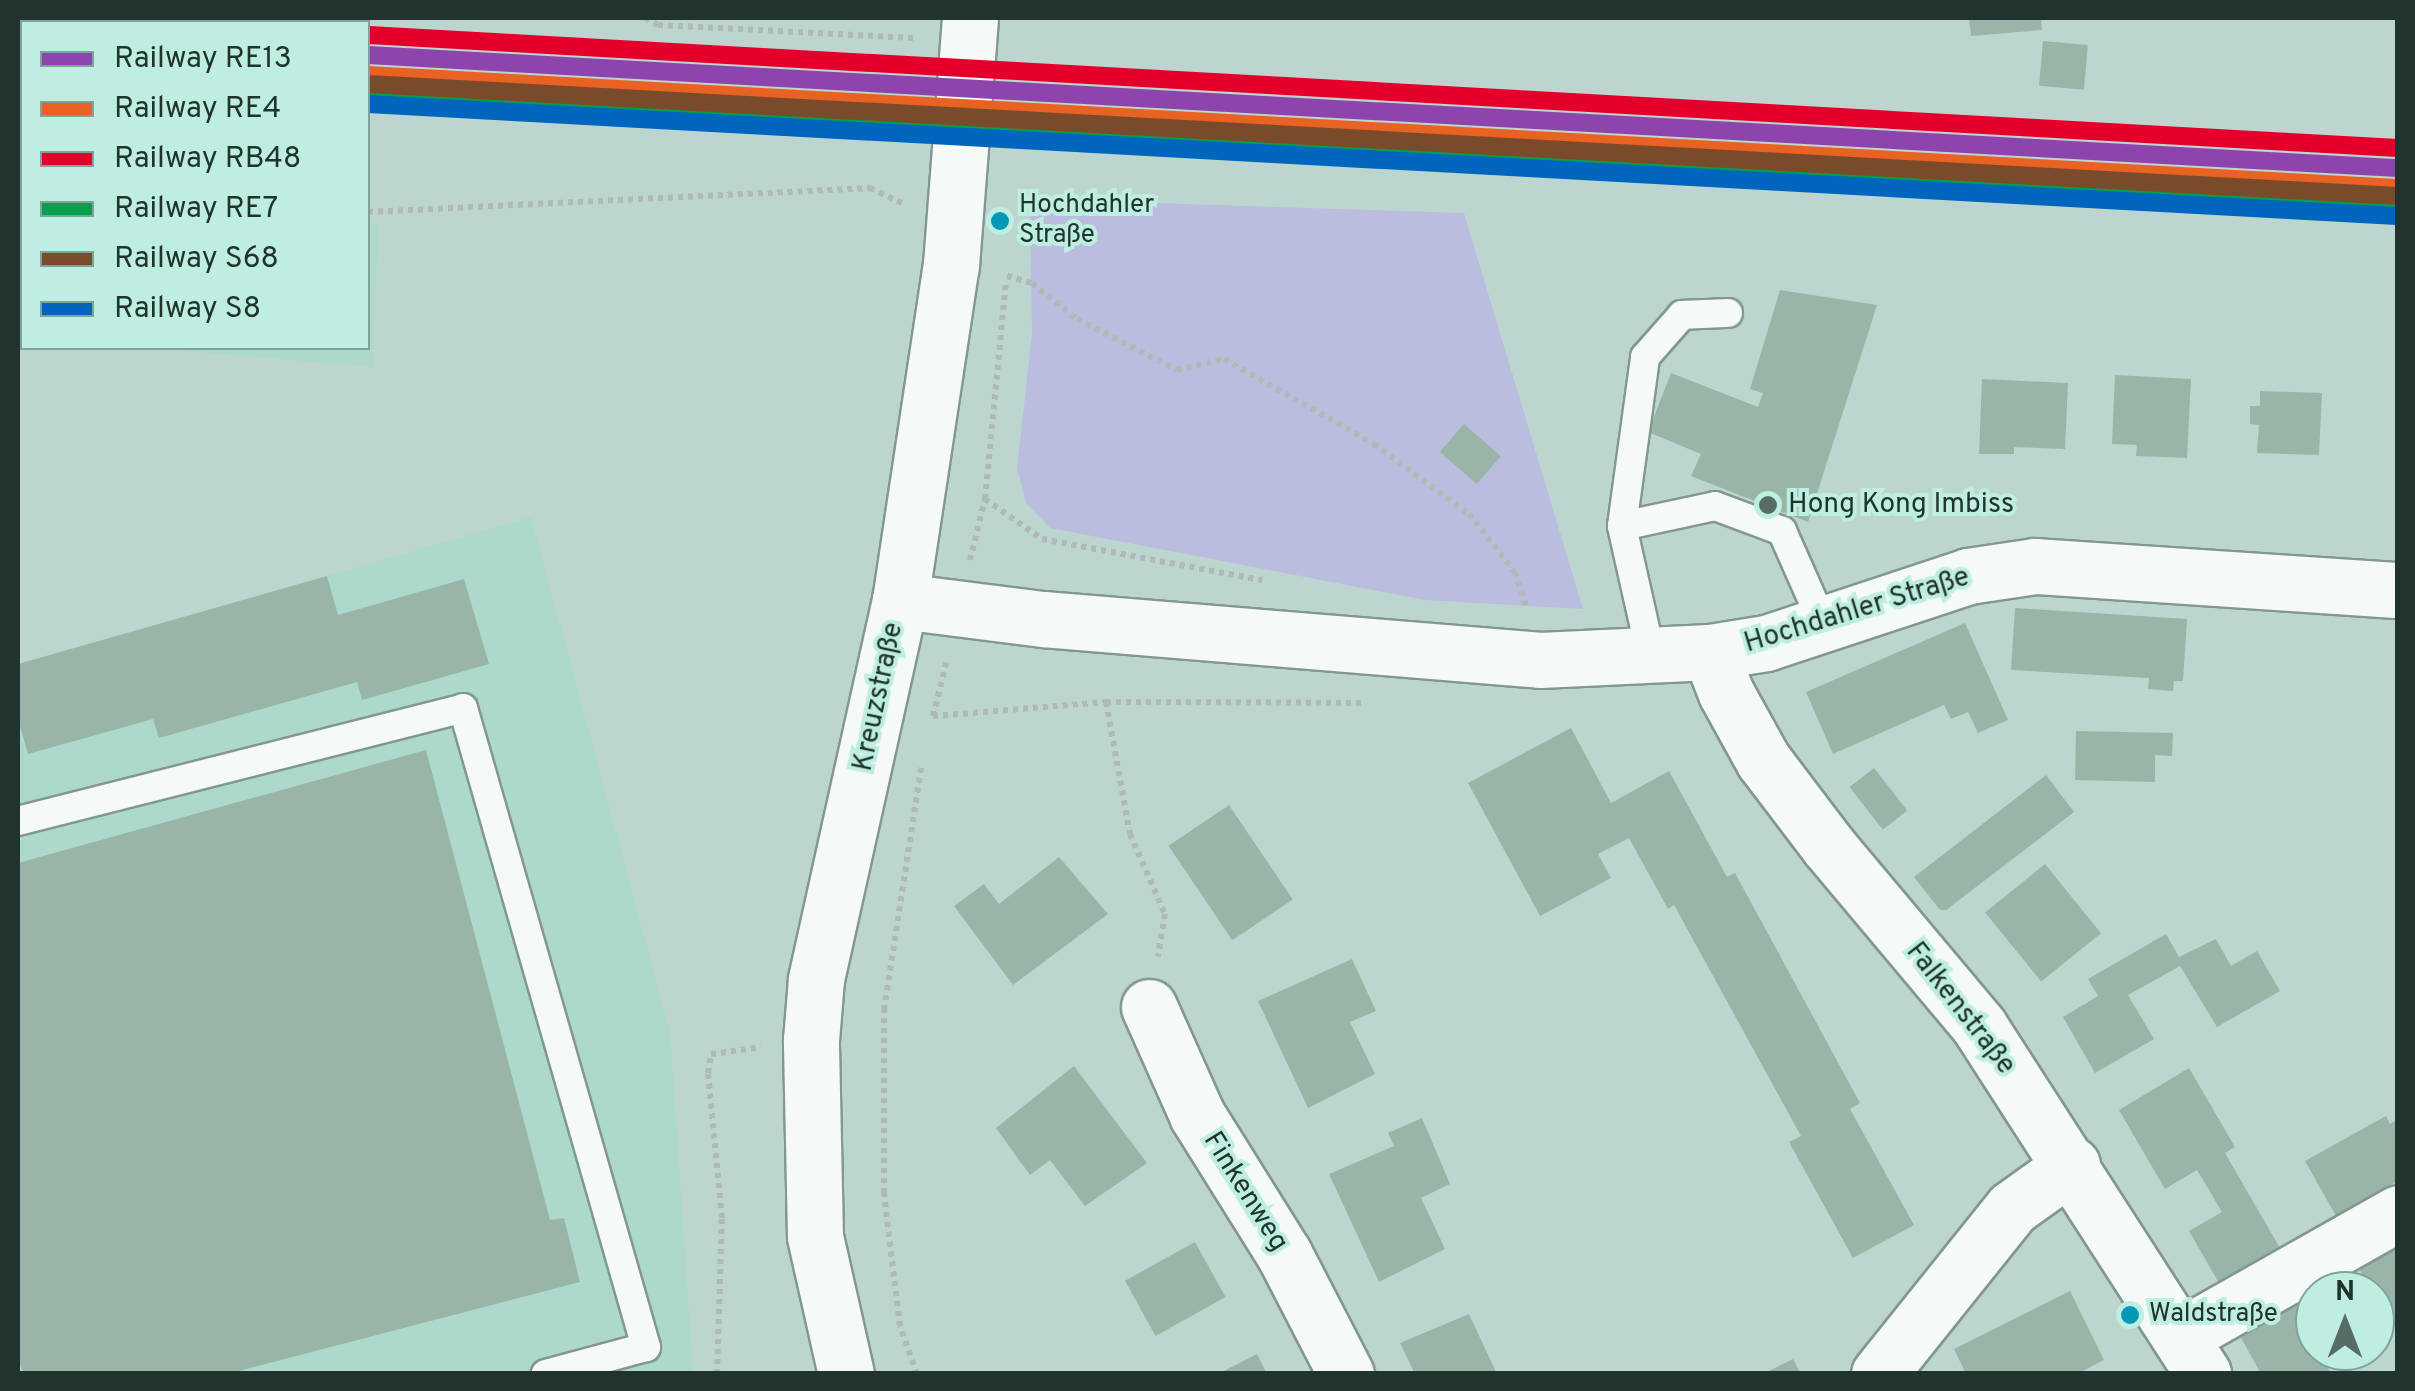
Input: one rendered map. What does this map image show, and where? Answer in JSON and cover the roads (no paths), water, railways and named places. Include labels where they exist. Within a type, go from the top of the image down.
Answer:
[{"type":"main road","name":"Kreuzstraße","points":[[846,1374],[815,1236],[811,1040],[816,979],[900,601],[951,265],[950,28]]},
{"type":"main road","name":"Hochdahler Straße","points":[[900,601],[1043,619],[1540,660],[1710,652],[1766,643],[1968,576],[2035,566],[2398,590]]},
{"type":"main road","name":"Falkenstraße","points":[[1710,652],[1726,693],[1763,760],[1829,847],[1980,1026],[2192,1355]]},
{"type":"main road","name":"Finkenweg","points":[[1149,1007],[1197,1114],[1284,1254],[1346,1374]]},
{"type":"main road","points":[[1879,1374],[2012,1208],[2072,1165]]},
{"type":"main road","points":[[2192,1355],[2398,1214]]},
{"type":"lane","points":[[1651,655],[1622,526],[1645,357],[1682,315],[1728,313]]},
{"type":"lane","points":[[1622,526],[1715,506],[1782,531],[1824,626]]},
{"type":"lane","points":[[18,821],[463,708],[646,1347],[546,1374]]},
{"type":"rail line","name":"RB48","points":[[370,35],[2398,148]]},
{"type":"rail line","name":"RE13","points":[[370,55],[2398,168]]},
{"type":"rail line","name":"RE4","points":[[370,75],[2397,188]]},
{"type":"rail line","name":"S68","points":[[370,84],[2398,196]]},
{"type":"rail line","name":"RE7","points":[[370,95],[2396,208]]},
{"type":"rail line","name":"S8","points":[[370,104],[2397,216]]},
{"type":"place","name":"Hochdahler Straße","points":[[1000,221]]},
{"type":"place","name":"Hong Kong Imbiss","points":[[1768,505]]},
{"type":"place","name":"Waldstraße","points":[[2130,1315]]}]
